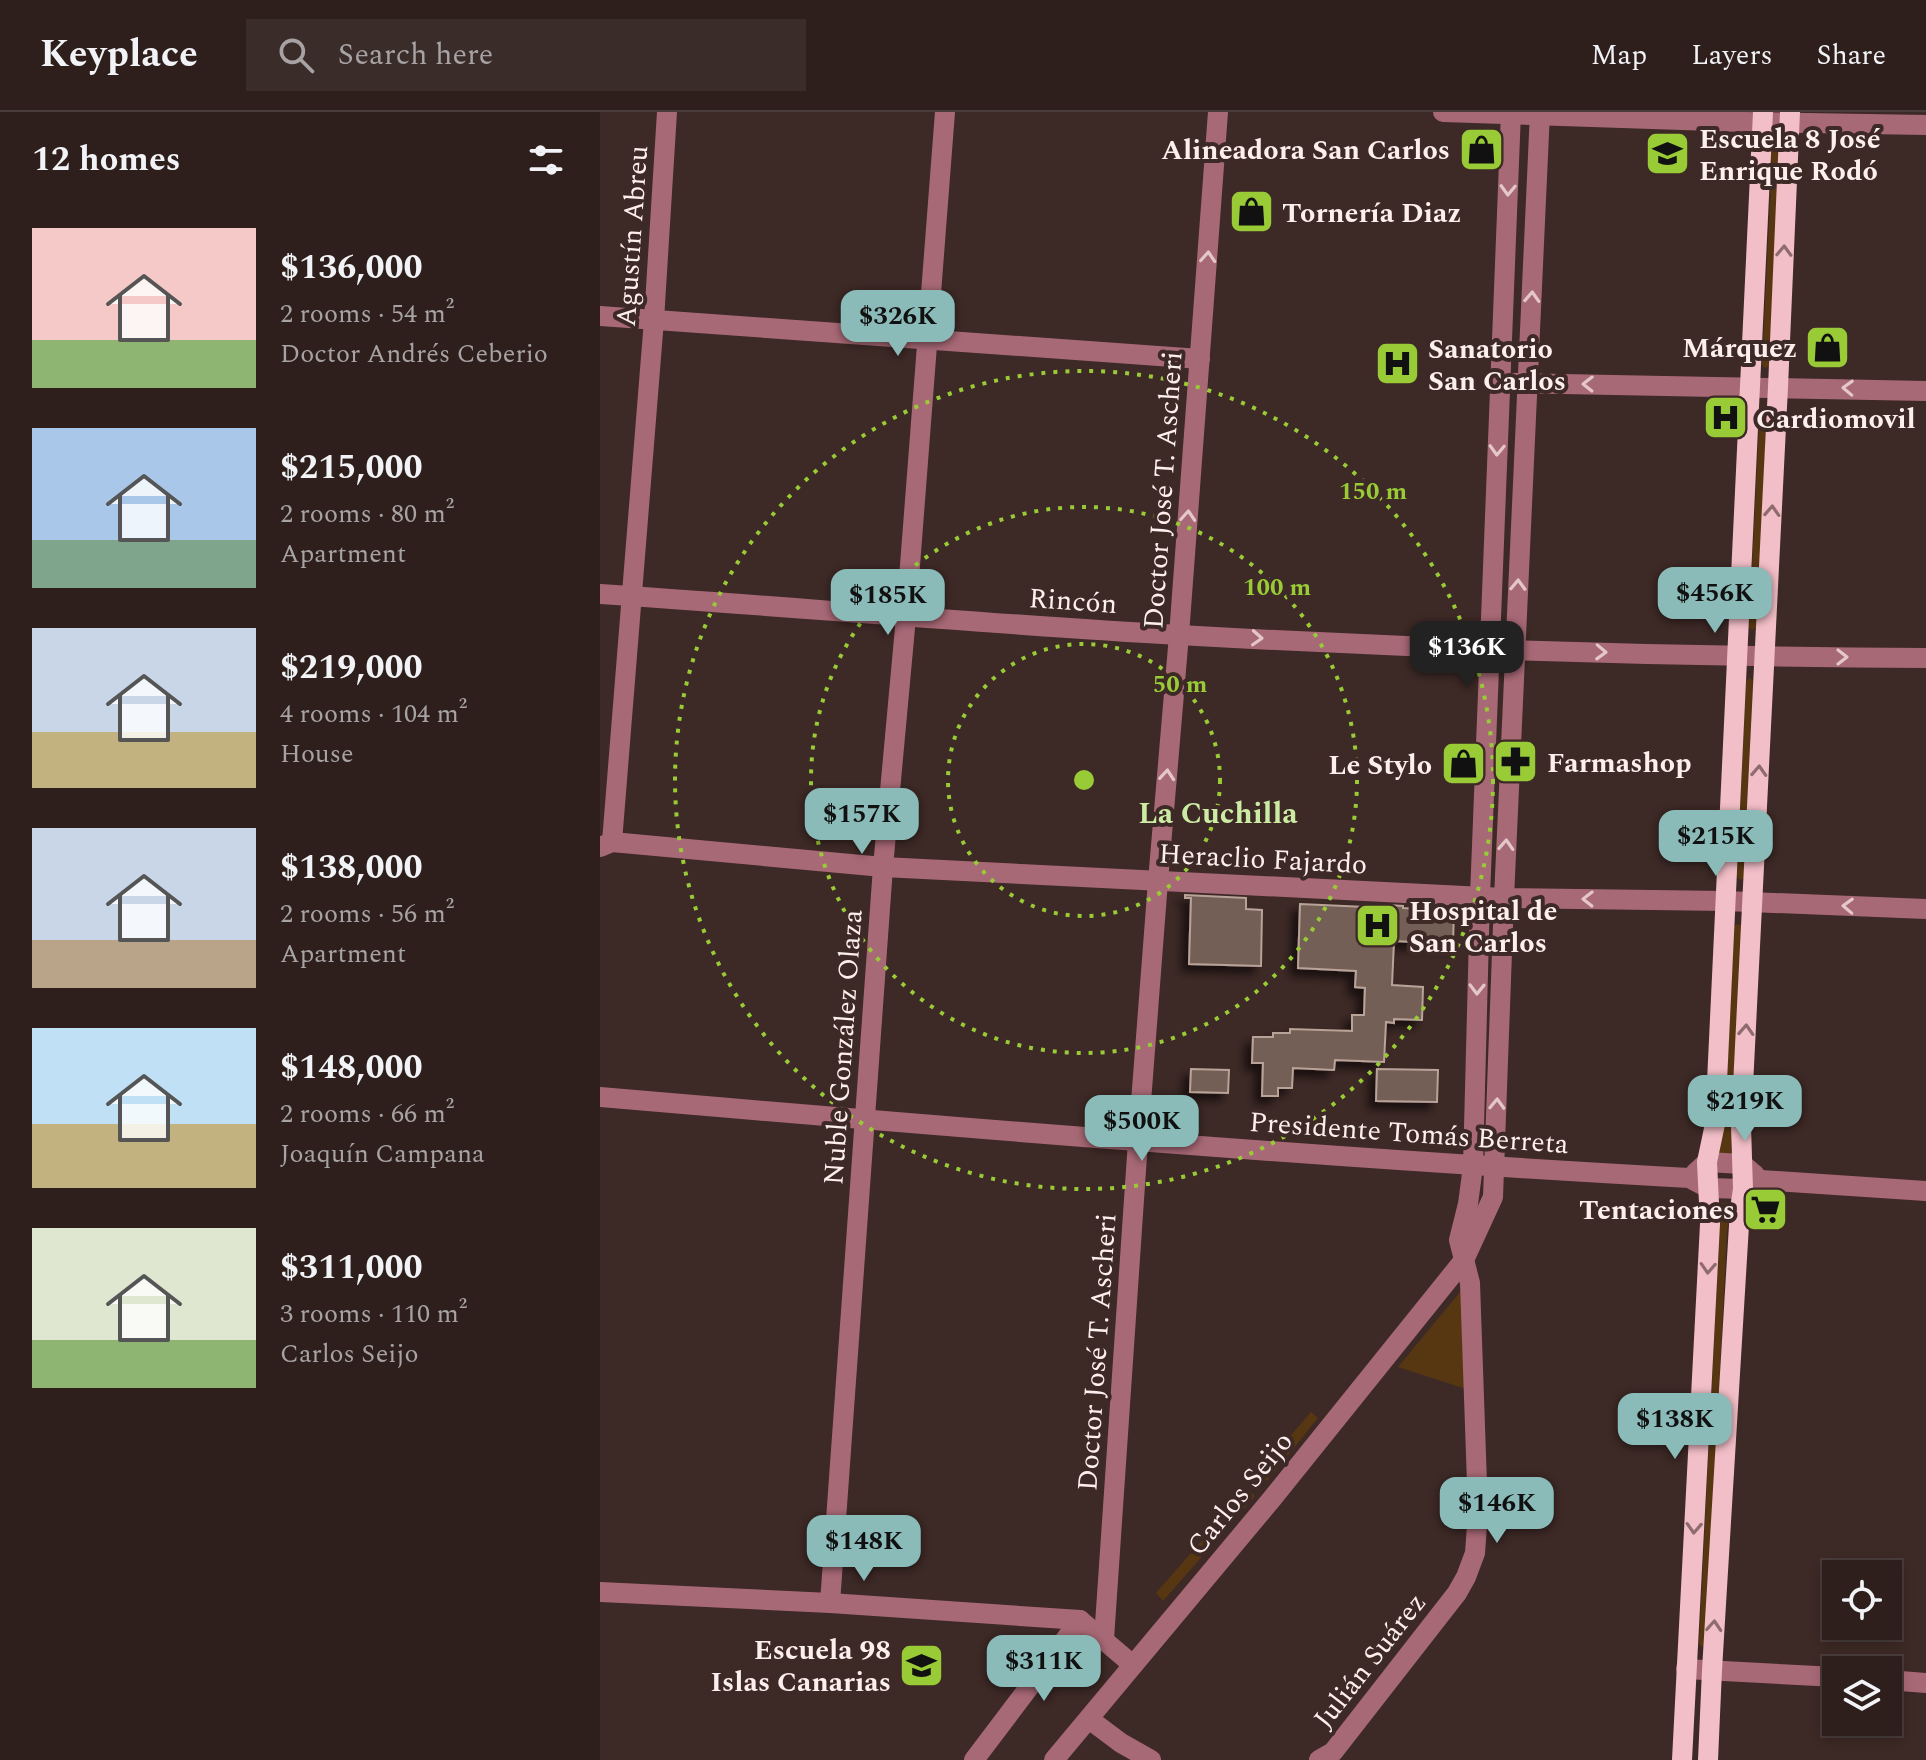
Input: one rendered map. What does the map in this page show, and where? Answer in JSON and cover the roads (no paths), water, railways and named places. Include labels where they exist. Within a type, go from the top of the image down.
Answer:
[{"type":"main road","points":[[1682,1760],[1710,1224],[1707,1162],[1715,1124],[1762,117]]},
{"type":"main road","points":[[1708,1760],[1740,1209],[1752,1184],[1742,1164],[1741,1126],[1789,117]]},
{"type":"street","name":"Agustín Abreu","points":[[606,845],[654,320],[667,112]]},
{"type":"street","name":"Nuble González Olaza","points":[[830,1603],[883,867],[929,338],[945,112]]},
{"type":"street","name":"Doctor José T. Ascheri","points":[[1104,1639],[1138,1141],[1218,112]]},
{"type":"street","points":[[1443,112],[1789,117],[1926,125]]},
{"type":"street","name":"Julián Suárez","points":[[1319,1760],[1333,1752],[1457,1593],[1475,1553],[1478,1512],[1470,1283],[1459,1240],[1473,1166],[1480,896],[1511,113]]},
{"type":"street","name":"Carlos Seijo","points":[[1054,1760],[1271,1500],[1464,1260],[1493,1197],[1540,114]]},
{"type":"street","points":[[600,316],[1200,359]]},
{"type":"street","points":[[1500,382],[1926,391]]},
{"type":"street","name":"Rincón","points":[[600,594],[1179,635],[1516,650],[1926,658]]},
{"type":"street","name":"Heraclio Fajardo","points":[[606,845],[883,867],[1504,898],[1725,901],[1926,909]]},
{"type":"street","name":"Presidente Tomás Berreta","points":[[600,1097],[1494,1168],[1689,1178],[1708,1188],[1752,1184],[1926,1191]]},
{"type":"street","points":[[1689,1178],[1707,1162],[1742,1164]]},
{"type":"street","points":[[600,1592],[830,1603],[1080,1620],[1133,1665]]},
{"type":"street","points":[[974,1760],[1080,1620]]},
{"type":"street","points":[[1686,1669],[1822,1676]]},
{"type":"street","points":[[1902,1681],[1926,1683]]},
{"type":"street","points":[[1089,1719],[1151,1760]]},
{"type":"place","name":"Alineadora San Carlos","points":[[1481,149]]},
{"type":"place","name":"Escuela 8 José Enrique Rodó","points":[[1668,154]]},
{"type":"place","name":"Tornería Diaz","points":[[1251,212]]},
{"type":"place","name":"Márquez","points":[[1828,347]]},
{"type":"place","name":"Sanatorio San Carlos","points":[[1397,364]]},
{"type":"place","name":"Cardiomovil","points":[[1725,418]]},
{"type":"place","name":"Farmashop","points":[[1516,762]]},
{"type":"place","name":"Le Stylo","points":[[1463,764]]},
{"type":"place","name":"Hospital de San Carlos","points":[[1378,926]]},
{"type":"place","name":"Tentaciones","points":[[1766,1209]]},
{"type":"place","name":"Escuela 98 Islas Canarias","points":[[922,1665]]},
{"type":"district","name":"La Cuchilla","points":[[1218,813]]}]
